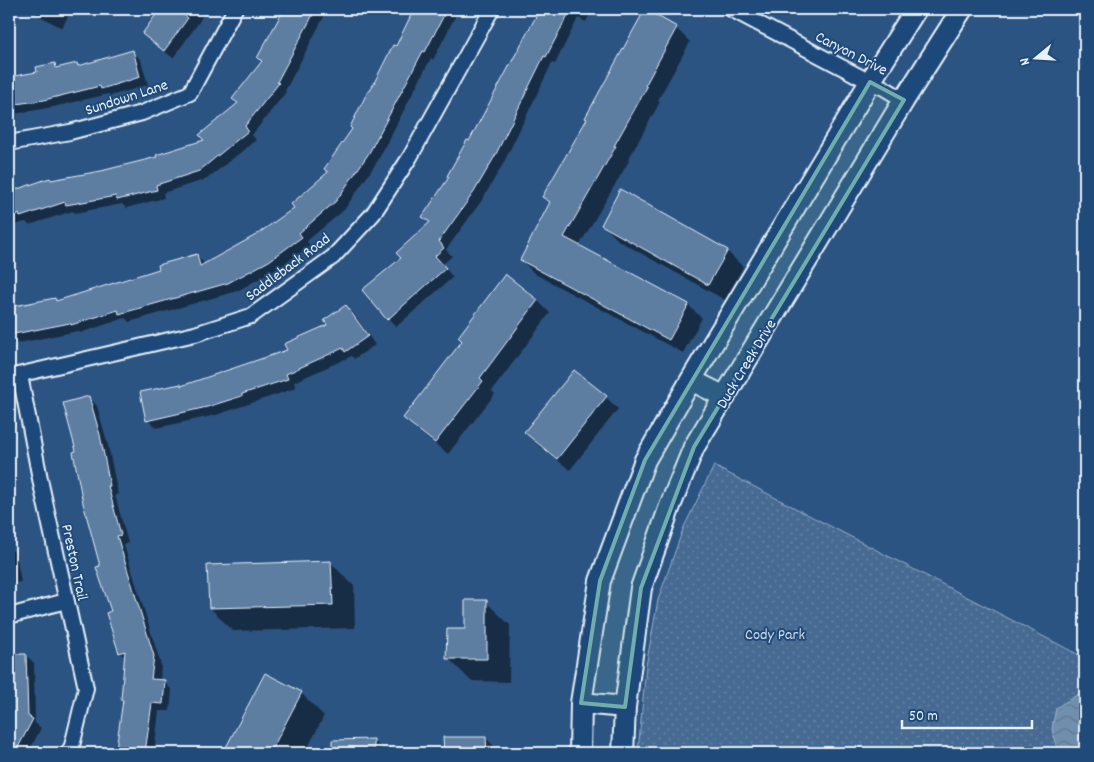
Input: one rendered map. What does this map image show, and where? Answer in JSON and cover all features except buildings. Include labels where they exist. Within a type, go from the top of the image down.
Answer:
[{"type":"main road","points":[[580,753],[581,703],[600,581],[645,460],[870,82],[916,9]]},
{"type":"main road","name":"Duck Creek Drive","points":[[623,753],[625,707],[641,588],[670,506],[694,448],[904,100],[962,9]]},
{"type":"main road","points":[[691,380],[725,397]]},
{"type":"main road","points":[[581,703],[625,707]]},
{"type":"street","name":"Sundown Lane","points":[[9,143],[70,132],[142,113],[190,93],[234,9]]},
{"type":"street","name":"Saddleback Road","points":[[14,376],[195,334],[251,316],[333,257],[373,214],[410,157],[492,9]]},
{"type":"street","name":"Canyon Drive","points":[[731,9],[904,100]]},
{"type":"street","name":"Preston Trail","points":[[14,376],[86,688],[72,746],[68,753]]},
{"type":"street","points":[[9,616],[66,601]]},
{"type":"highlighted area","points":[[870,82],[904,100],[694,447],[641,588],[625,707],[581,703],[600,581],[645,460]]},
{"type":"green space","name":"Cody Park","points":[[714,466],[1085,658],[1085,753],[638,753],[646,666],[658,600],[683,529]]},
{"type":"water","points":[[1085,690],[1085,753],[1059,753],[1052,729],[1056,708]]}]
